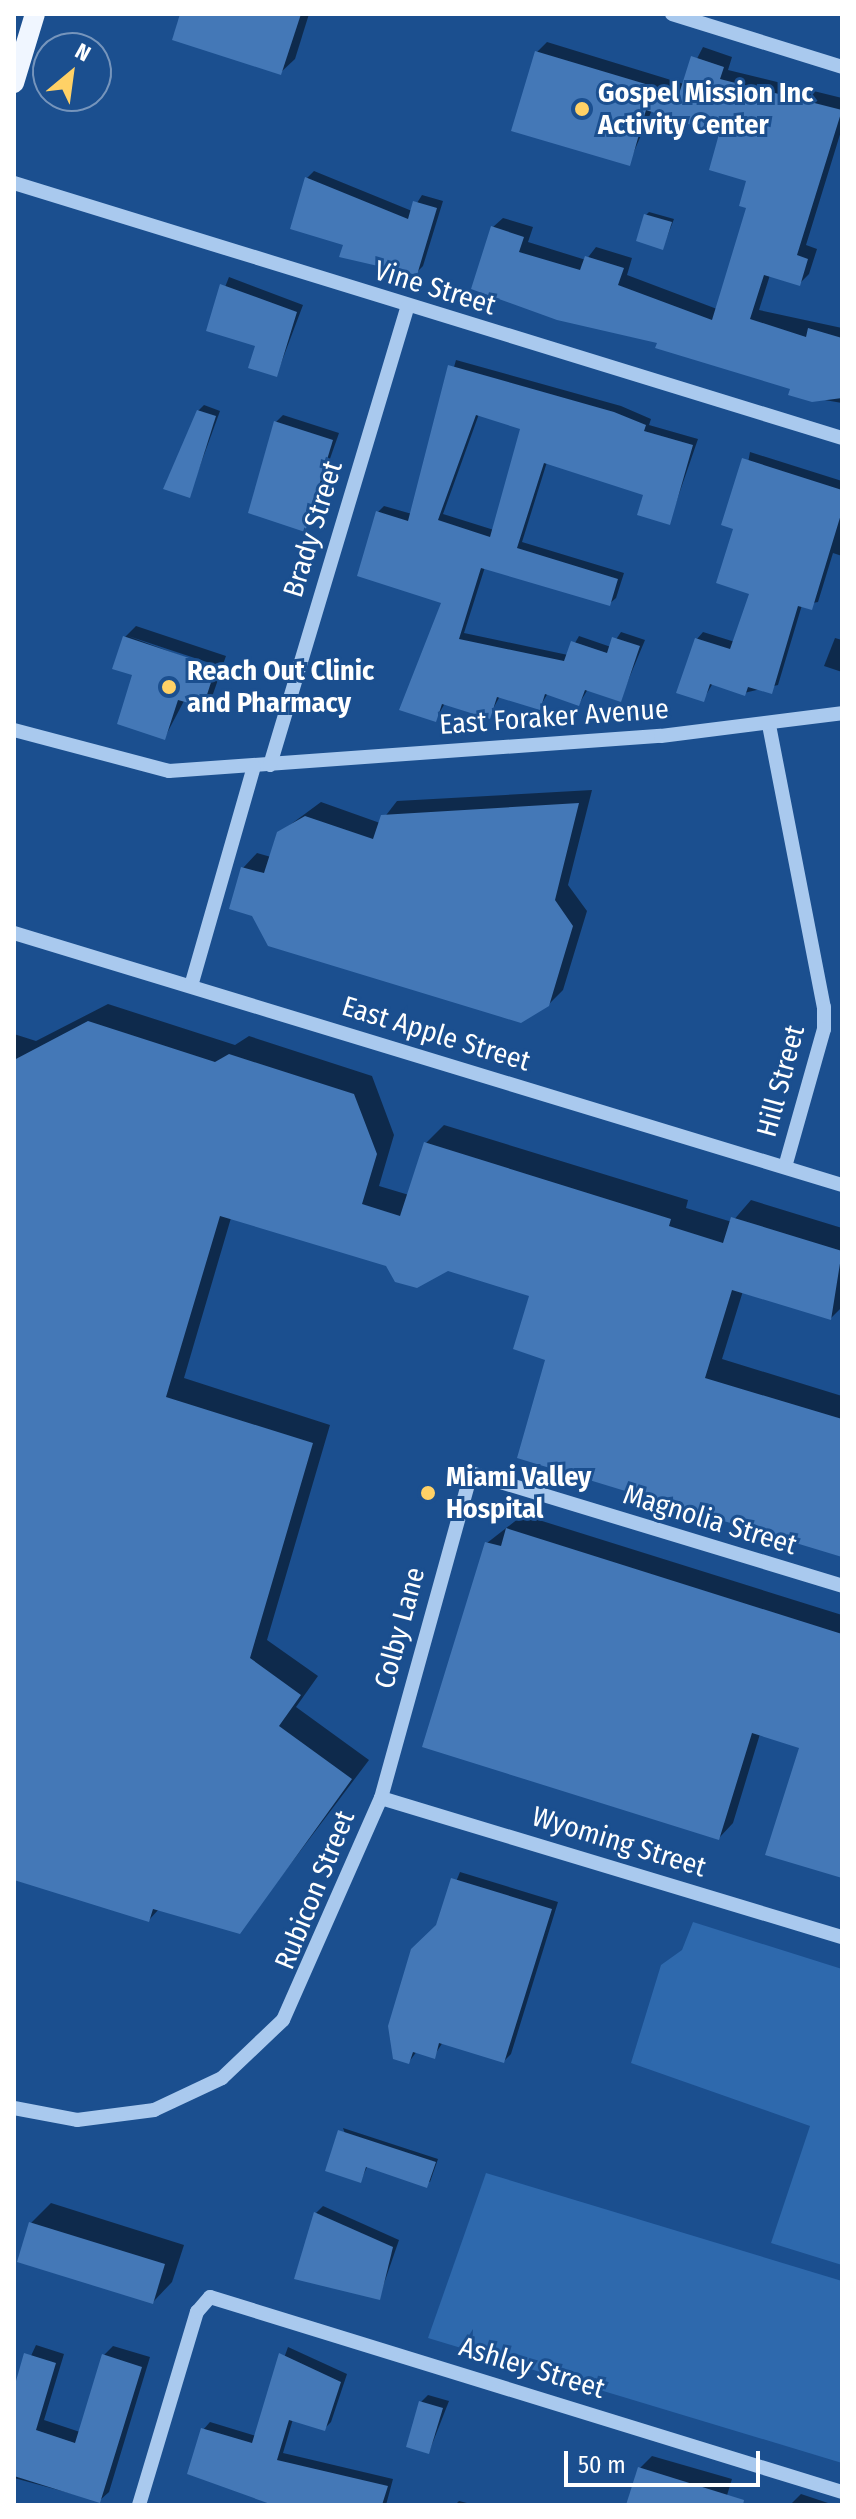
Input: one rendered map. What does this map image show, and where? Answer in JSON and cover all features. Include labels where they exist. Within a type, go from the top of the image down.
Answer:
[{"type":"main road","points":[[14,83],[27,21]]},
{"type":"street","points":[[672,14],[842,67]]},
{"type":"street","name":"Vine Street","points":[[14,183],[407,307],[842,438]]},
{"type":"street","name":"Brady Street","points":[[270,765],[407,307]]},
{"type":"street","name":"East Foraker Avenue","points":[[254,767],[769,725],[842,713]]},
{"type":"street","name":"Hill Street","points":[[769,725],[824,1018],[785,1167]]},
{"type":"street","points":[[14,730],[128,765],[254,767],[191,986]]},
{"type":"street","name":"East Apple Street","points":[[14,933],[842,1185]]},
{"type":"street","name":"Magnolia Street","points":[[471,1473],[842,1586]]},
{"type":"street","name":"Colby Lane","points":[[381,1798],[471,1473]]},
{"type":"street","name":"Wyoming Street","points":[[381,1798],[842,1937]]},
{"type":"street","name":"Rubicon Street","points":[[14,2108],[120,2118],[194,2095],[251,2056],[295,2001],[381,1798]]},
{"type":"street","name":"Ashley Street","points":[[143,2504],[205,2298],[842,2492]]},
{"type":"shaded area","points":[[693,1922],[842,1969],[842,2265],[771,2243],[810,2126],[631,2063],[661,1965],[682,1950]]},
{"type":"shaded area","points":[[486,2173],[842,2281],[842,2463],[428,2338]]},
{"type":"building","points":[[180,14],[301,14],[281,75],[172,40]]},
{"type":"building","points":[[535,51],[679,94],[691,56],[724,67],[720,79],[842,110],[797,255],[808,259],[800,286],[764,275],[750,319],[806,337],[808,328],[842,338],[842,398],[812,402],[788,395],[790,389],[655,348],[657,343],[557,320],[471,289],[491,226],[524,237],[519,252],[580,270],[585,256],[624,268],[618,285],[712,320],[746,208],[739,206],[746,181],[709,170],[719,134],[646,110],[630,166],[511,131]]},
{"type":"building","points":[[305,177],[408,219],[413,201],[437,208],[417,275],[339,257],[343,245],[290,229]]},
{"type":"building","points":[[644,214],[672,222],[663,250],[636,241]]},
{"type":"building","points":[[220,284],[297,312],[277,377],[248,368],[255,346],[206,331]]},
{"type":"building","points":[[448,365],[614,412],[646,425],[644,431],[693,445],[670,525],[637,515],[643,495],[544,463],[517,548],[618,579],[610,606],[481,568],[459,639],[564,661],[571,641],[607,653],[612,637],[640,646],[621,702],[585,690],[579,706],[545,694],[540,710],[497,697],[490,719],[442,704],[436,722],[399,710],[441,603],[357,576],[376,511],[408,521]],"holes":[[[476,415],[520,429],[490,537],[438,520]]]},
{"type":"building","points":[[197,410],[216,416],[190,498],[163,489]]},
{"type":"building","points":[[274,421],[333,440],[305,532],[248,513]]},
{"type":"building","points":[[742,458],[842,490],[842,511],[812,610],[798,606],[772,694],[748,687],[745,696],[710,684],[704,702],[676,693],[695,638],[730,649],[749,594],[716,583],[733,529],[721,525]]},
{"type":"building","name":"Reach Out Clinic and Pharmacy","points":[[123,636],[216,667],[203,707],[178,700],[165,740],[117,724],[132,675],[112,669]]},
{"type":"building","points":[[579,803],[555,900],[573,926],[549,1006],[521,1023],[268,946],[252,916],[229,909],[241,867],[264,873],[277,832],[305,816],[373,839],[381,815]]},
{"type":"building","points":[[88,1021],[215,1062],[229,1054],[354,1094],[377,1154],[362,1204],[400,1216],[424,1142],[671,1219],[669,1226],[723,1243],[731,1217],[842,1251],[831,1320],[732,1290],[705,1378],[842,1419],[842,1557],[517,1458],[545,1360],[513,1349],[529,1296],[448,1271],[417,1288],[395,1282],[386,1266],[220,1216],[166,1397],[313,1443],[250,1658],[301,1695],[279,1726],[352,1779],[240,1934],[153,1909],[149,1922],[14,1880],[14,1060]]},
{"type":"building","points":[[506,1528],[842,1634],[842,1878],[765,1855],[799,1748],[752,1733],[719,1840],[422,1747],[485,1542],[501,1546]]},
{"type":"building","points":[[451,1878],[552,1909],[504,2063],[439,2043],[435,2059],[413,2052],[409,2064],[393,2059],[388,2026],[411,1949],[436,1925]]},
{"type":"building","points":[[338,2130],[436,2162],[427,2188],[366,2167],[361,2183],[325,2171]]},
{"type":"building","points":[[314,2212],[393,2247],[380,2300],[294,2279]]},
{"type":"building","points":[[29,2222],[165,2264],[153,2304],[17,2262]]},
{"type":"building","points":[[24,2353],[56,2363],[36,2430],[75,2443],[102,2354],[142,2367],[100,2503],[14,2476],[14,2388]]},
{"type":"building","points":[[279,2353],[341,2382],[325,2431],[289,2420],[277,2460],[388,2486],[382,2505],[273,2505],[187,2474],[201,2428],[252,2443]]},
{"type":"building","points":[[419,2401],[443,2408],[429,2454],[406,2447]]},
{"type":"building","points":[[638,2467],[744,2500],[743,2505],[626,2505]]},
{"type":"place","name":"Gospel Mission Inc Activity Center","points":[[582,109]]},
{"type":"place","name":"Reach Out Clinic and Pharmacy","points":[[169,687]]},
{"type":"place","name":"Miami Valley Hospital","points":[[428,1493]]}]
